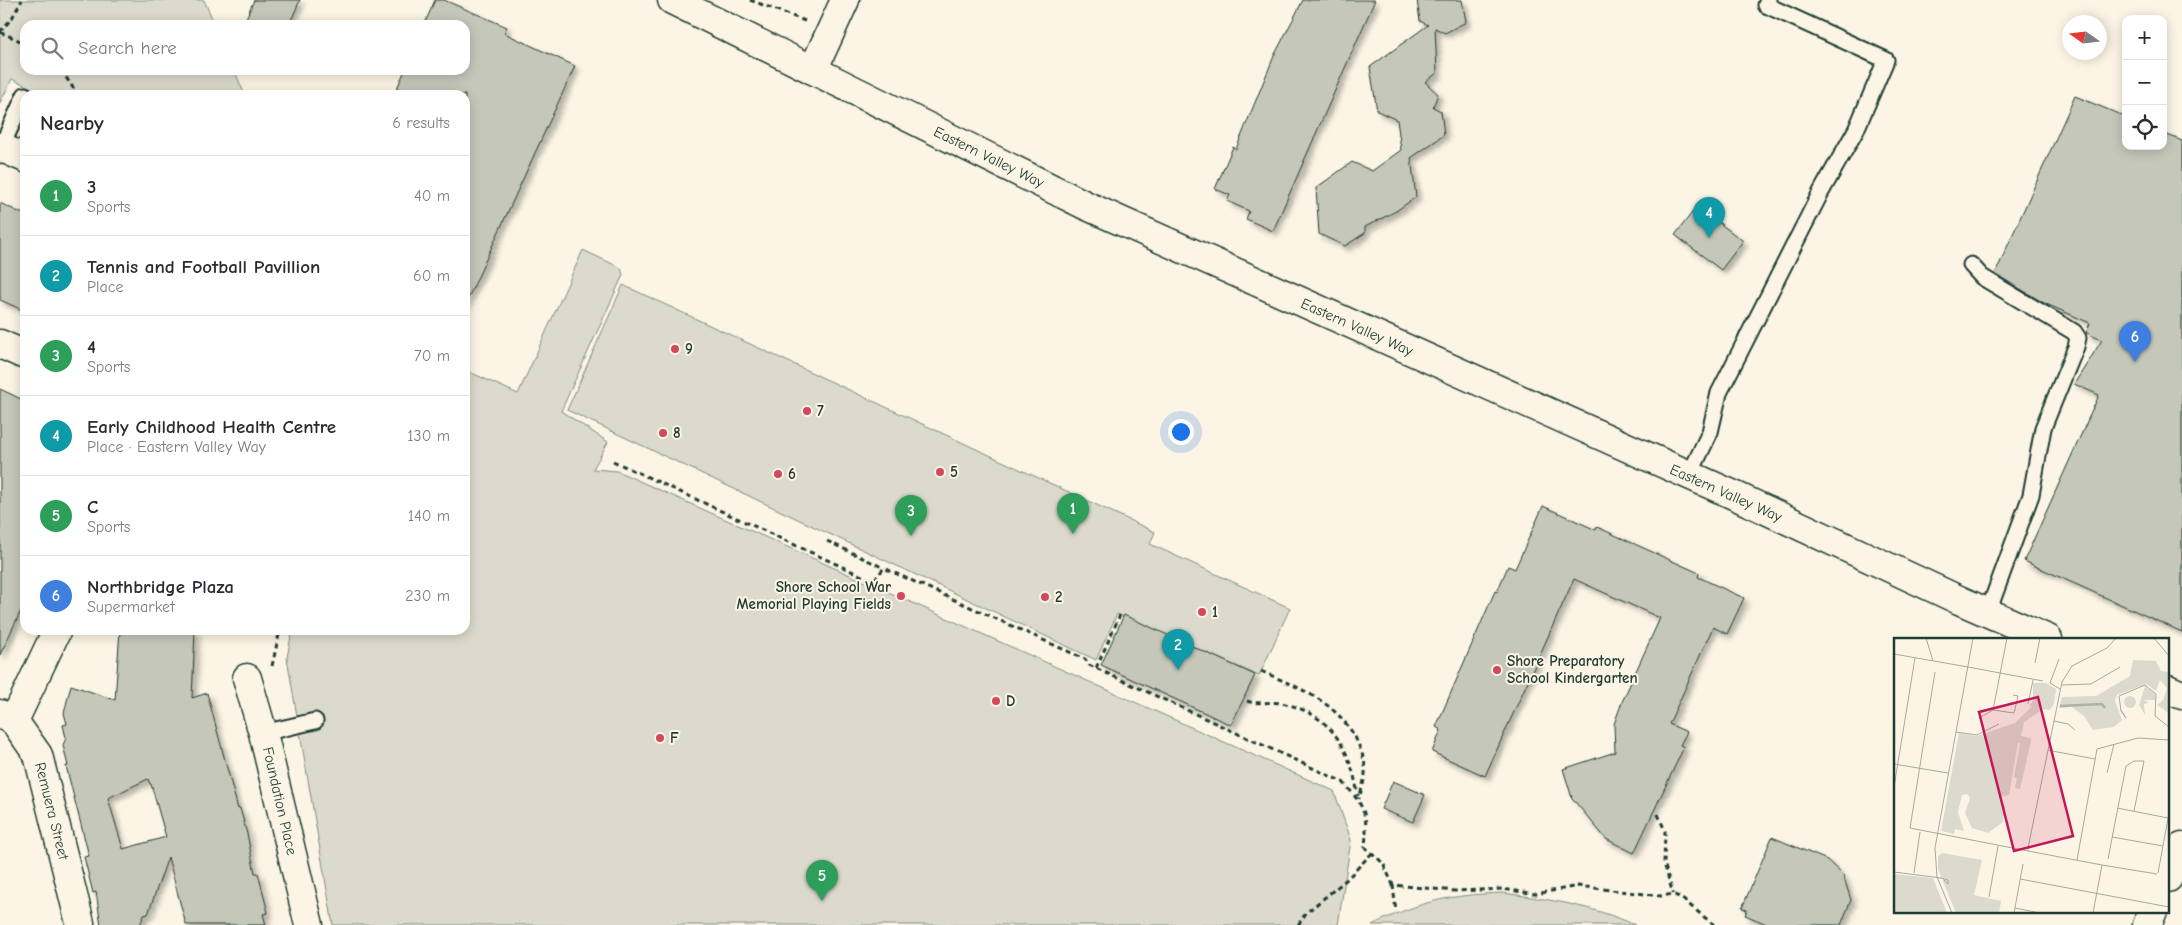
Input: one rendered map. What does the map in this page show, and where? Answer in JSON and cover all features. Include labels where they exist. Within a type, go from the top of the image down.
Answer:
[{"type":"main road","name":"Eastern Valley Way","points":[[672,0],[1085,205],[1736,496],[2046,638]]},
{"type":"main road","points":[[813,70],[845,0]]},
{"type":"main road","points":[[0,147],[20,156]]},
{"type":"main road","points":[[0,344],[20,353]]},
{"type":"main road","points":[[7,717],[54,635]]},
{"type":"main road","name":"Foundation Place","points":[[247,678],[264,733],[309,925]]},
{"type":"main road","points":[[2170,690],[2182,694]]},
{"type":"main road","name":"Remuera Street","points":[[7,717],[38,755],[80,923]]},
{"type":"main road","points":[[2170,874],[2182,847]]},
{"type":"main road","points":[[2147,925],[2153,912]]},
{"type":"lane","points":[[1689,476],[1710,432],[1719,393],[1816,201],[1856,130],[1886,60],[1767,3]]},
{"type":"lane","points":[[0,147],[20,106]]},
{"type":"lane","points":[[1972,265],[1982,277],[2074,332],[2078,338],[2043,428],[2031,495],[1988,612]]},
{"type":"lane","points":[[264,733],[315,721]]},
{"type":"path","points":[[20,41],[0,32],[12,18],[22,0]]},
{"type":"path","points":[[750,0],[831,32]]},
{"type":"path","points":[[64,75],[75,90]]},
{"type":"path","points":[[613,461],[872,581],[884,568]]},
{"type":"path","points":[[827,541],[1085,659],[1089,665],[1343,782],[1358,799]]},
{"type":"path","points":[[1096,668],[1120,615]]},
{"type":"path","points":[[1261,671],[1319,698],[1337,711],[1361,749],[1366,769],[1358,799]]},
{"type":"path","points":[[1247,701],[1253,703],[1280,703],[1295,707],[1326,725],[1348,753],[1354,771],[1358,799],[1367,822],[1365,847],[1383,863],[1393,885],[1396,912]]},
{"type":"path","points":[[1658,814],[1665,831],[1664,863],[1673,894]]},
{"type":"path","points":[[1298,925],[1306,913],[1347,879],[1372,853]]},
{"type":"path","points":[[1393,885],[1455,891],[1503,889],[1536,894],[1578,886],[1661,896],[1673,894],[1681,898],[1714,925]]},
{"type":"shaded area","points":[[0,0],[204,0],[213,20],[20,20],[20,75],[236,75],[243,90],[35,90],[12,79],[0,103]]},
{"type":"shaded area","points":[[583,250],[621,268],[623,275],[561,411],[608,442],[593,469],[617,471],[1334,791],[1351,840],[1338,925],[333,925],[287,658],[291,635],[470,635],[470,372],[518,394]]},
{"type":"shaded area","points":[[623,285],[1155,532],[1150,544],[1290,608],[1259,676],[1117,614],[1096,660],[567,410]]},
{"type":"shaded area","points":[[1503,893],[1587,908],[1635,925],[1372,925],[1406,910],[1436,901],[1467,895]]},
{"type":"building","points":[[254,0],[300,0],[291,20],[245,20]]},
{"type":"building","points":[[435,0],[444,0],[507,27],[504,33],[575,66],[470,294],[470,90],[396,90],[403,75],[470,75],[470,20],[426,20]]},
{"type":"building","points":[[1303,0],[1375,0],[1273,231],[1246,219],[1249,211],[1227,201],[1230,195],[1215,189],[1233,147],[1236,149],[1274,56]]},
{"type":"building","points":[[1417,0],[1462,0],[1466,22],[1445,33],[1435,28],[1437,73],[1425,82],[1438,94],[1433,107],[1441,111],[1444,135],[1411,158],[1416,197],[1396,211],[1365,227],[1365,233],[1345,246],[1319,234],[1316,188],[1352,162],[1372,171],[1401,150],[1397,120],[1377,111],[1370,67],[1428,25],[1420,21]]},
{"type":"building","points":[[2075,96],[2122,115],[2122,150],[2167,150],[2167,135],[2182,141],[2182,632],[2024,561],[2099,395],[2074,384],[2102,340],[2086,333],[2090,323],[2044,303],[1995,274]]},
{"type":"building","points":[[0,203],[20,213],[20,309],[0,300]]},
{"type":"building","points":[[1697,206],[1743,241],[1721,270],[1675,235]]},
{"type":"building","points":[[0,389],[20,399],[20,613],[0,655]]},
{"type":"building","name":"Shore Preparatory School Kindergarten","points":[[1543,506],[1596,530],[1597,527],[1699,573],[1698,577],[1744,598],[1727,634],[1713,627],[1669,724],[1687,732],[1680,745],[1684,747],[1634,853],[1606,839],[1572,798],[1563,769],[1615,752],[1614,724],[1660,618],[1574,579],[1485,776],[1432,752],[1441,730],[1436,727],[1495,591],[1497,592],[1508,566],[1515,569]]},
{"type":"building","points":[[1124,615],[1255,675],[1231,725],[1101,665]]},
{"type":"building","points":[[120,635],[195,635],[192,698],[207,693],[238,809],[240,808],[247,834],[255,873],[258,873],[268,913],[263,914],[266,925],[186,925],[168,857],[148,914],[144,915],[140,925],[101,925],[96,892],[93,893],[84,857],[89,856],[66,766],[68,766],[63,745],[66,738],[63,725],[67,724],[64,713],[71,685],[115,700]],"holes":[[[148,779],[166,837],[123,849],[108,798]]]},
{"type":"building","points":[[1393,781],[1425,795],[1413,822],[1381,809]]},
{"type":"building","points":[[1772,837],[1827,860],[1843,875],[1851,900],[1841,925],[1769,925],[1745,915],[1747,910],[1742,908]]},
{"type":"place","name":"Early Childhood Health Centre","points":[[1709,238]]},
{"type":"place","name":"9","points":[[675,349]]},
{"type":"place","name":"Northbridge Plaza","points":[[2135,362]]},
{"type":"place","name":"7","points":[[807,411]]},
{"type":"place","name":"8","points":[[663,433]]},
{"type":"place","name":"5","points":[[940,472]]},
{"type":"place","name":"6","points":[[778,474]]},
{"type":"place","name":"3","points":[[1073,534]]},
{"type":"place","name":"4","points":[[911,536]]},
{"type":"place","name":"Shore School War Memorial Playing Fields","points":[[901,596]]},
{"type":"place","name":"2","points":[[1045,597]]},
{"type":"place","name":"1","points":[[1202,612]]},
{"type":"place","name":"Tennis and Football Pavillion","points":[[1178,670]]},
{"type":"place","name":"Shore Preparatory School Kindergarten","points":[[1497,670]]},
{"type":"place","name":"D","points":[[996,701]]},
{"type":"place","name":"F","points":[[660,738]]},
{"type":"place","name":"C","points":[[822,901]]}]
